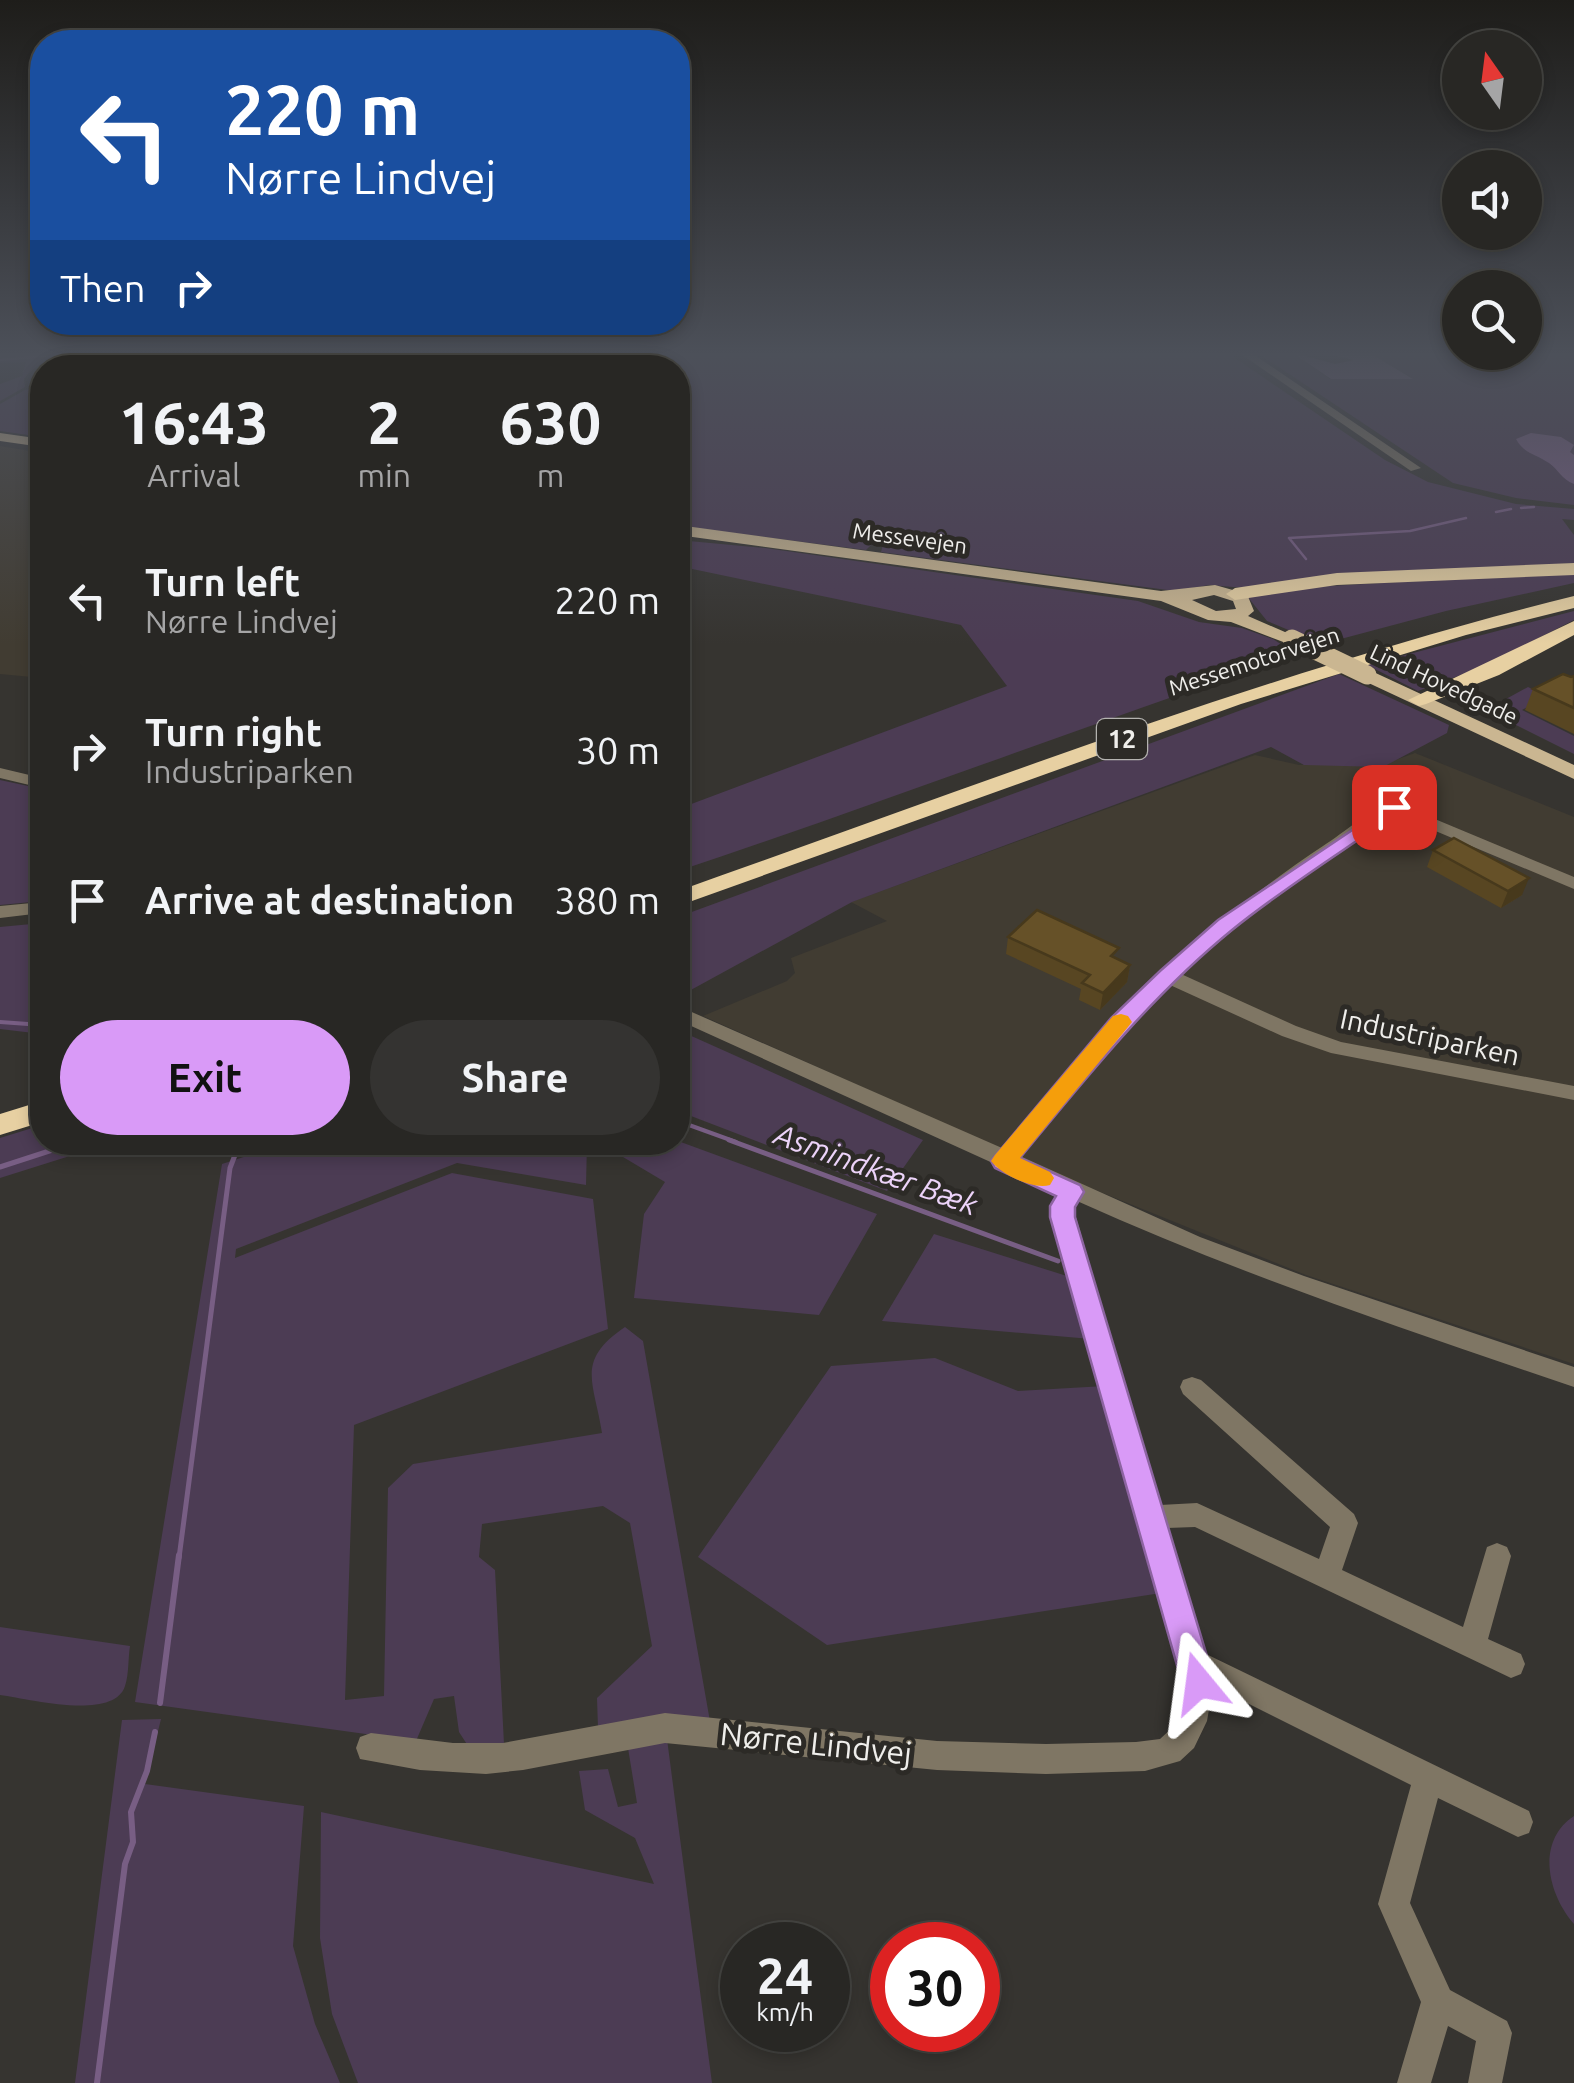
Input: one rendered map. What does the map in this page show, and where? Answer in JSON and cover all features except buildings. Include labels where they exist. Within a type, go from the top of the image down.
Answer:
[{"type":"highway","points":[[1237,607],[1337,579],[1574,569]]},
{"type":"highway","name":"Messemotorvejen","points":[[690,879],[1175,706],[1350,649],[1574,592]]},
{"type":"highway","name":"Messemotorvejen","points":[[690,895],[1189,714],[1330,668],[1574,602]]},
{"type":"highway","points":[[1419,700],[1492,671],[1574,627]]},
{"type":"highway","points":[[0,1107],[30,1098]]},
{"type":"highway","points":[[0,1125],[30,1115]]},
{"type":"main road","name":"Messevejen","points":[[690,532],[1188,599]]},
{"type":"main road","points":[[1188,599],[1215,590],[1237,607]]},
{"type":"main road","name":"Lind Hovedgade","points":[[1188,599],[1209,616],[1237,607],[1292,640],[1574,773]]},
{"type":"street","points":[[1387,449],[1415,468]]},
{"type":"street","points":[[0,773],[30,780]]},
{"type":"street","points":[[1004,1161],[1119,1023],[1168,976],[1226,924],[1394,807],[1574,884]]},
{"type":"street","points":[[0,912],[30,909]]},
{"type":"street","name":"Industriparken","points":[[1168,976],[1290,1031],[1338,1048],[1574,1094]]},
{"type":"street","points":[[690,1017],[1071,1192],[1296,1283],[1574,1378]]},
{"type":"street","name":"Nørre Lindvej","points":[[371,1748],[454,1760],[507,1758],[630,1731],[665,1728],[969,1760],[1026,1762],[1148,1755],[1173,1748],[1190,1728],[1198,1699],[1194,1667],[1062,1217],[1062,1206],[1071,1192]]},
{"type":"street","points":[[1192,1387],[1346,1523],[1326,1578]]},
{"type":"street","points":[[1150,1516],[1197,1515],[1512,1664]]},
{"type":"street","points":[[1472,1646],[1497,1556]]},
{"type":"street","points":[[1194,1667],[1205,1668],[1518,1822]]},
{"type":"street","points":[[1428,1778],[1394,1904],[1438,2002],[1495,2033],[1485,2083]]},
{"type":"street","points":[[1414,2083],[1438,2002]]},
{"type":"shaded area","points":[[0,449],[19,449],[30,451],[30,677],[0,674]]},
{"type":"shaded area","points":[[690,449],[1369,449],[1428,482],[1516,504],[1574,509],[1574,520],[1562,519],[1574,535],[1574,563],[1245,588],[1209,585],[1175,591],[881,552],[883,545],[874,528],[869,531],[872,544],[866,550],[690,528]]},
{"type":"shaded area","points":[[1402,449],[1574,449],[1574,505],[1516,498],[1453,483]]},
{"type":"shaded area","points":[[1572,449],[1574,484],[1549,463],[1527,451]]},
{"type":"shaded area","points":[[690,541],[765,548],[1138,601],[1199,622],[1242,628],[1273,639],[1296,654],[690,867],[690,805],[1007,686],[961,625],[690,569]]},
{"type":"shaded area","points":[[1574,572],[1574,583],[1322,644],[1267,621],[1247,596],[1295,588]]},
{"type":"shaded area","points":[[1574,611],[1574,620],[1482,667],[1418,691],[1367,665]]},
{"type":"shaded area","points":[[1339,674],[1449,725],[1447,733],[1383,767],[1304,765],[1271,747],[852,902],[690,990],[690,913]]},
{"type":"shaded area","points":[[1528,687],[1547,696],[1522,710],[1574,736],[1574,754],[1486,710]]},
{"type":"shaded area","points":[[1415,753],[1574,817],[1574,1364],[1306,1275],[1073,1181],[703,1016],[787,981],[795,973],[791,958],[887,921],[851,902],[1255,755],[1299,765],[1382,765]]},
{"type":"shaded area","points":[[0,780],[30,786],[30,902],[0,905]]},
{"type":"shaded area","points":[[30,924],[30,1033],[0,1029],[0,927]]},
{"type":"shaded area","points":[[690,1035],[923,1140],[887,1191],[690,1116]]},
{"type":"shaded area","points":[[30,1129],[30,1155],[73,1155],[0,1178],[0,1138]]},
{"type":"shaded area","points":[[690,1145],[877,1214],[819,1315],[634,1298],[644,1214],[665,1182],[623,1157],[690,1155]]},
{"type":"shaded area","points":[[250,1155],[587,1155],[586,1185],[457,1163],[236,1249],[235,1258],[452,1173],[593,1199],[608,1329],[354,1425],[345,1700],[384,1696],[388,1488],[413,1464],[602,1433],[593,1386],[594,1362],[609,1339],[625,1327],[643,1341],[711,1727],[598,1728],[597,1698],[652,1646],[630,1523],[603,1506],[482,1524],[479,1557],[495,1570],[504,1744],[472,1752],[459,1732],[454,1696],[434,1699],[416,1741],[135,1702],[222,1164]]},
{"type":"shaded area","points":[[934,1234],[1070,1277],[1091,1339],[882,1321]]},
{"type":"shaded area","points":[[935,1358],[1018,1391],[1105,1386],[1161,1593],[827,1645],[698,1557],[831,1366]]},
{"type":"shaded area","points":[[0,1627],[130,1646],[125,1686],[118,1697],[88,1705],[0,1695]]},
{"type":"shaded area","points":[[161,1719],[145,1784],[304,1806],[293,1946],[315,2024],[340,2083],[75,2083],[122,1720]]},
{"type":"shaded area","points":[[667,1739],[712,2083],[358,2083],[332,2014],[320,1938],[321,1812],[654,1884],[635,1838],[585,1810],[579,1771],[608,1769],[618,1807],[637,1803],[627,1742]]},
{"type":"shaded area","points":[[1574,1816],[1574,1924],[1557,1898],[1550,1853],[1554,1839]]},
{"type":"waterway","points":[[1521,508],[1534,507]]},
{"type":"waterway","points":[[1496,512],[1511,509]]},
{"type":"waterway","points":[[1306,559],[1289,538],[1410,531],[1466,518]]},
{"type":"waterway","points":[[0,1022],[30,1024]]},
{"type":"waterway","name":"Asmindkær Bæk","points":[[690,1125],[736,1142]]},
{"type":"waterway","name":"Asmindkær Bæk","points":[[729,1140],[1058,1261]]},
{"type":"waterway","points":[[0,1167],[37,1155]]},
{"type":"waterway","points":[[179,1558],[230,1168],[235,1155]]},
{"type":"waterway","points":[[160,1703],[179,1555]]},
{"type":"waterway","points":[[97,2083],[125,1864],[133,1842],[131,1812],[147,1771],[155,1732]]},
{"type":"slow traffic","points":[[1041,1178],[1004,1161],[1121,1022]]},
{"type":"route","points":[[1199,1683],[1062,1217],[1062,1206],[1071,1192],[1004,1161],[1119,1023],[1168,976],[1226,924],[1394,807]]}]
